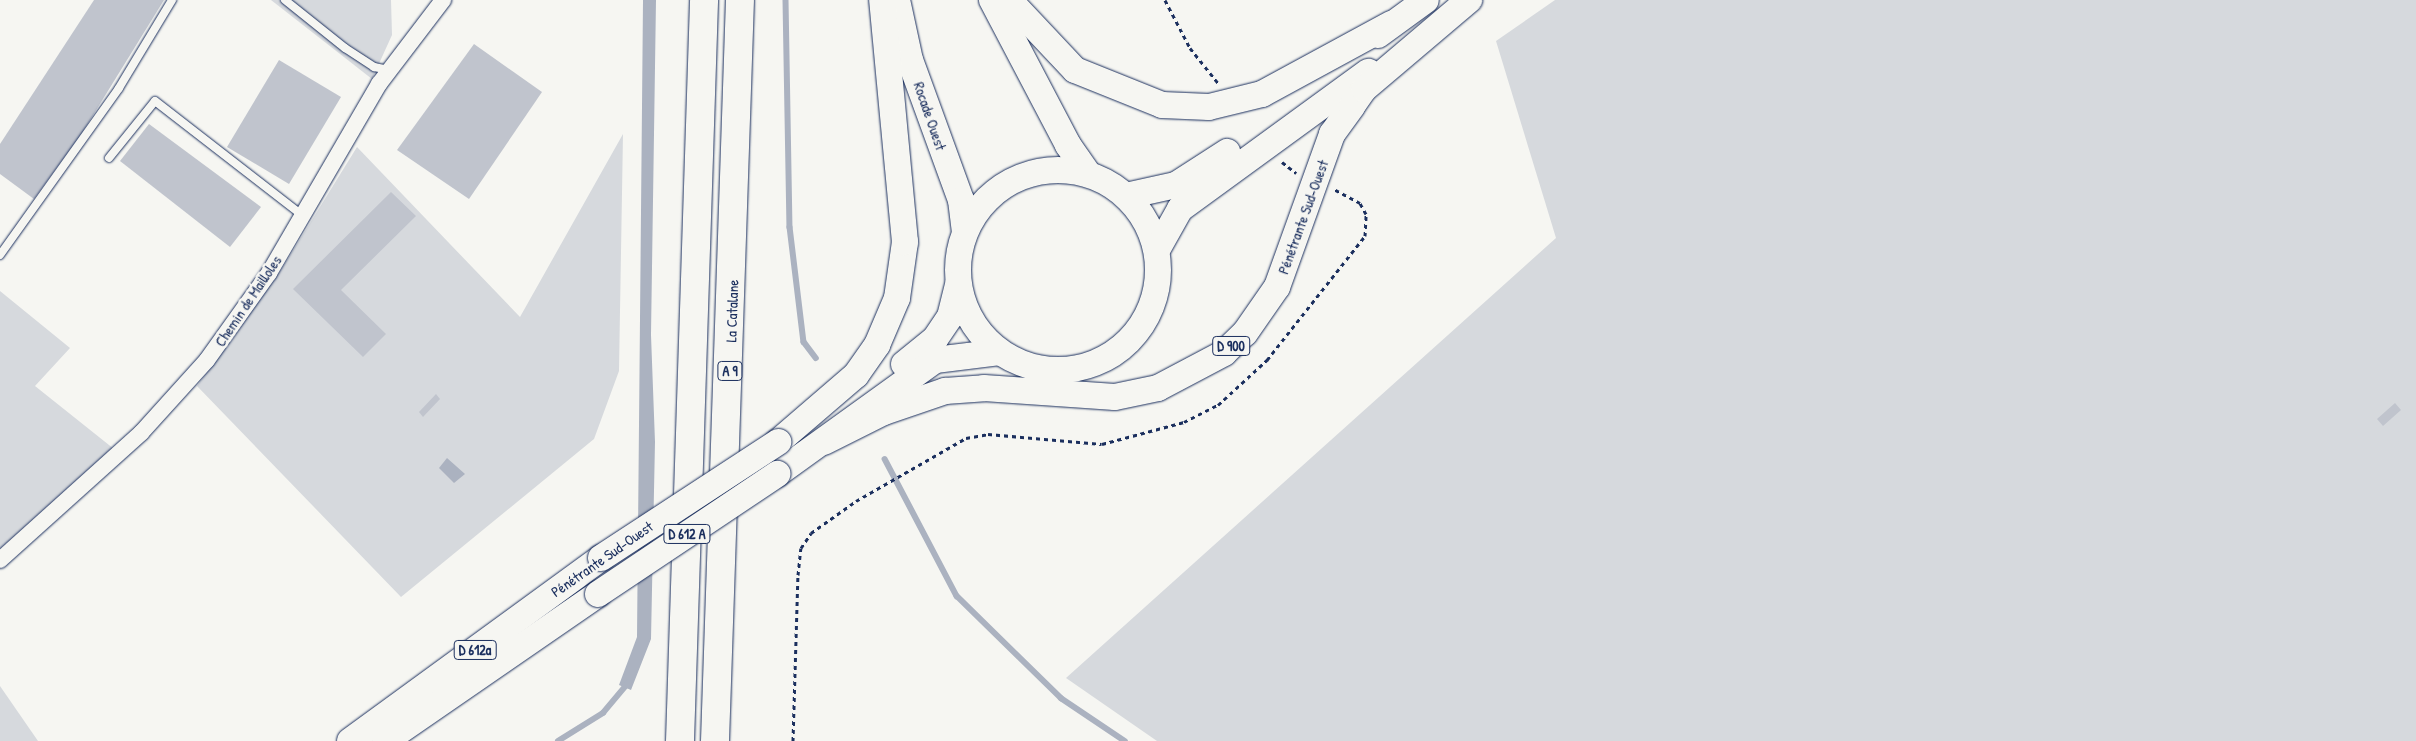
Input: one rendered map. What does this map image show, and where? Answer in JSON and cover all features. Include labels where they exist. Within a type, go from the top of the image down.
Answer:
[{"type":"highway","name":"A 9","points":[[680,741],[704,0]]},
{"type":"highway","name":"La Catalane","points":[[715,741],[740,0]]},
{"type":"highway","points":[[778,442],[856,375],[877,345],[897,298],[905,242],[882,0]]},
{"type":"highway","name":"Rocade Ouest","points":[[897,0],[910,60],[961,200],[965,231],[958,284],[972,322],[1000,352],[1019,363],[1062,371],[1110,356],[1137,332],[1149,314],[1159,271],[1156,250],[1143,218],[1126,196],[1088,174],[1051,170],[1016,179],[986,201],[965,231]]},
{"type":"highway","name":"Rocade Ouest","points":[[992,0],[1068,145],[1088,174]]},
{"type":"highway","points":[[1008,0],[1075,70],[1162,105],[1209,107],[1262,94],[1391,24]]},
{"type":"highway","points":[[1126,196],[1176,185],[1224,154],[1391,24],[1426,0]]},
{"type":"highway","name":"Pénétrante Sud-Ouest","points":[[1156,250],[1180,209],[1211,184],[1469,0]]},
{"type":"highway","name":"Pénétrante Sud-Ouest","points":[[824,442],[884,412],[945,391],[984,388],[1115,397],[1158,388],[1224,353],[1245,333],[1277,287],[1332,134],[1364,89],[1469,0]]},
{"type":"highway","name":"Pénétrante Sud-Ouest","points":[[350,741],[601,558],[778,442],[915,357],[950,318],[958,284]]},
{"type":"highway","name":"Pénétrante Sud-Ouest","points":[[385,741],[598,594],[824,442],[935,360],[1000,352]]},
{"type":"street","name":"Chemin de Mailloles","points":[[0,560],[141,433],[207,360],[269,273],[389,70],[437,3]]},
{"type":"lane","points":[[0,255],[119,88],[172,0]]},
{"type":"lane","points":[[285,0],[345,48],[374,67],[389,70]]},
{"type":"lane","points":[[109,158],[155,101],[303,216]]},
{"type":"path","points":[[1165,0],[1190,48],[1222,88]]},
{"type":"path","points":[[1278,157],[1299,175]]},
{"type":"path","points":[[793,741],[798,575],[801,548],[811,533],[856,501],[966,438],[988,434],[1102,444],[1184,422],[1218,404],[1273,353],[1365,236],[1366,214],[1360,203],[1329,186]]},
{"type":"shaded area","points":[[271,0],[391,0],[392,35],[372,79]]},
{"type":"shaded area","points":[[643,0],[656,0],[651,335],[655,442],[651,639],[631,690],[619,685],[637,637]]},
{"type":"shaded area","points":[[1555,0],[2416,0],[2416,741],[1157,741],[1066,678],[1556,238],[1496,41]]},
{"type":"shaded area","points":[[623,134],[619,371],[594,439],[401,597],[197,386],[281,270],[357,147],[520,317]]},
{"type":"shaded area","points":[[0,291],[70,348],[35,386],[114,449],[0,549]]},
{"type":"shaded area","points":[[447,458],[465,474],[454,483],[439,468]]},
{"type":"shaded area","points":[[0,686],[38,741],[0,741]]},
{"type":"building","points":[[94,0],[164,0],[82,133],[34,199],[0,174],[0,144]]},
{"type":"building","points":[[474,44],[542,92],[469,199],[397,150]]},
{"type":"building","points":[[279,60],[341,97],[289,184],[227,147]]},
{"type":"building","points":[[149,124],[261,207],[230,247],[120,161]]},
{"type":"building","points":[[391,192],[416,216],[341,290],[386,334],[363,357],[293,289]]},
{"type":"building","points":[[436,394],[440,399],[423,417],[419,412]]},
{"type":"building","points":[[2395,403],[2401,410],[2383,426],[2377,419]]},
{"type":"waterway","points":[[786,0],[790,227],[804,342],[816,358]]},
{"type":"waterway","points":[[885,459],[957,596],[1061,698],[1125,741]]},
{"type":"waterway","points":[[558,741],[603,713],[628,683]]}]
